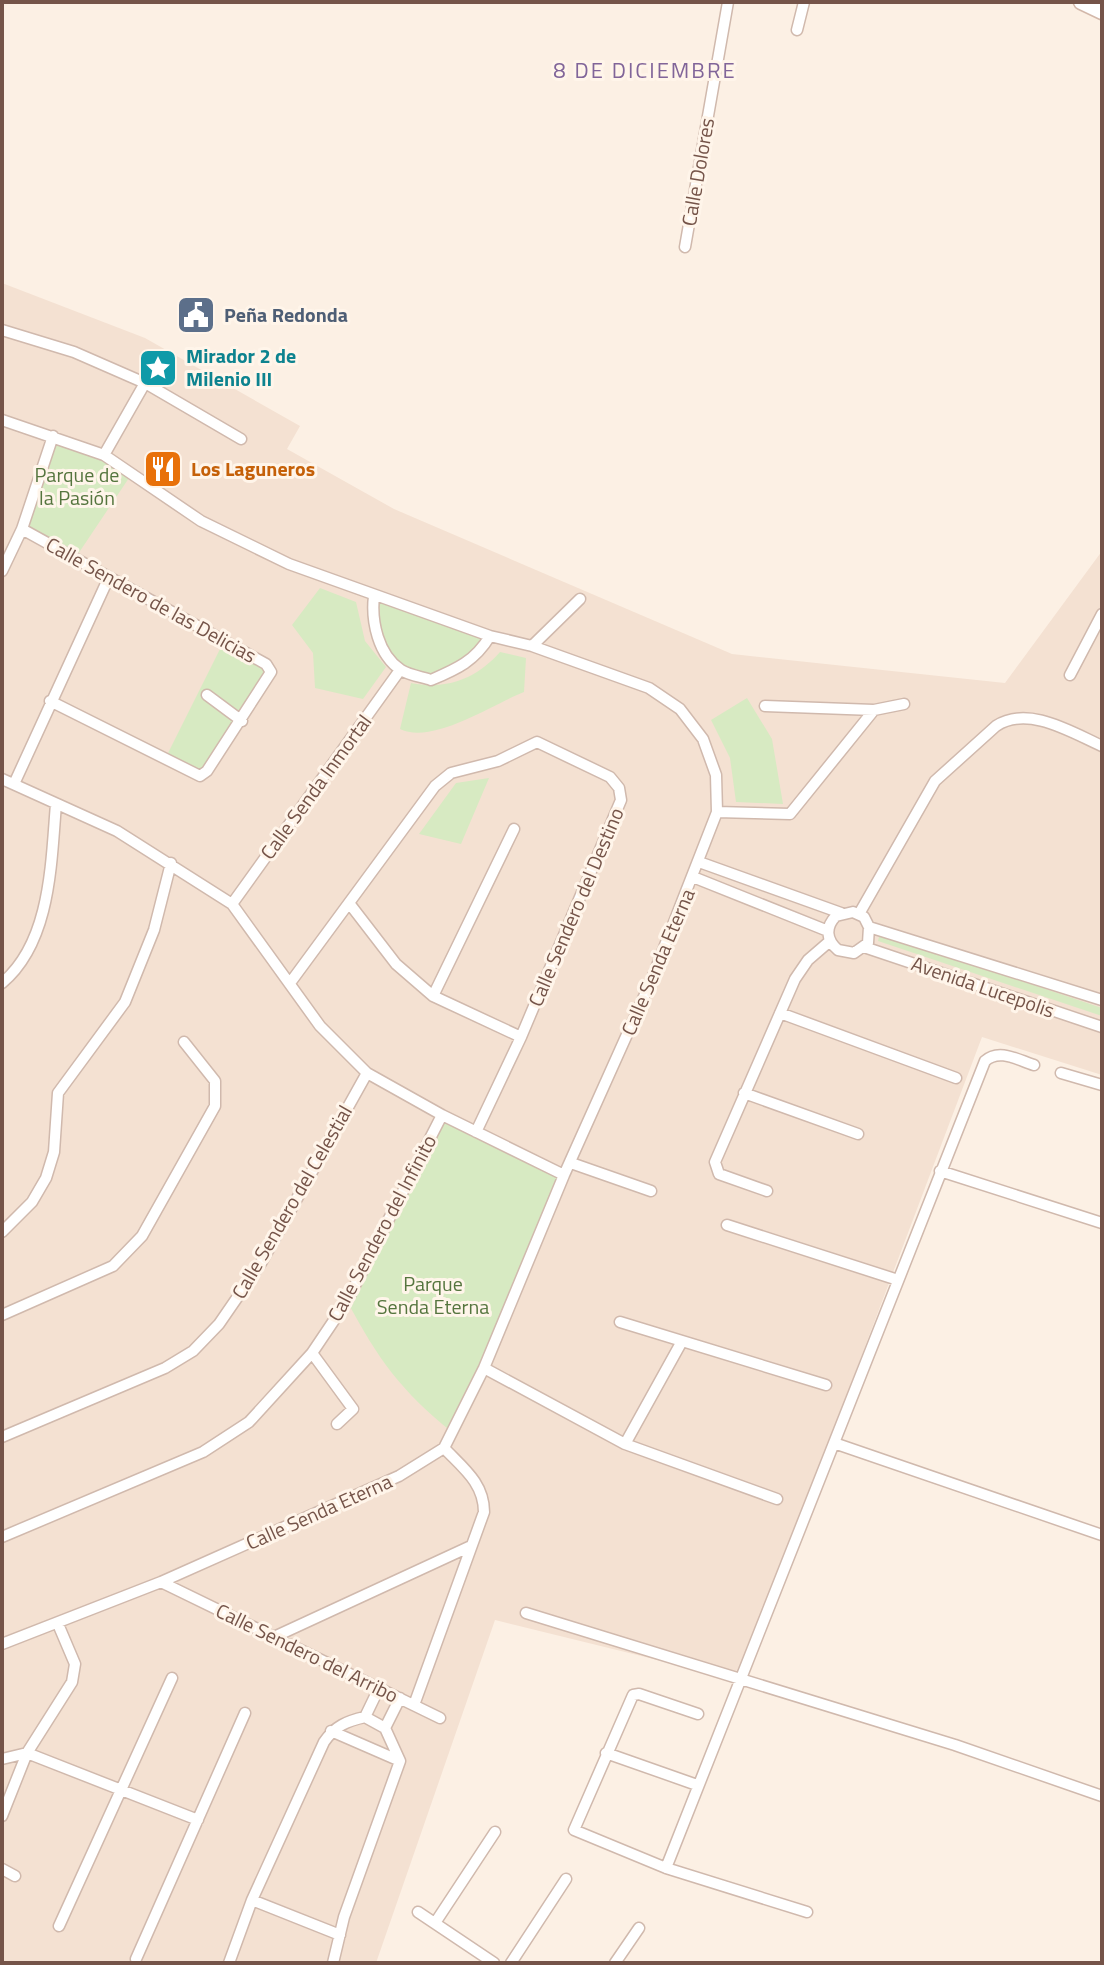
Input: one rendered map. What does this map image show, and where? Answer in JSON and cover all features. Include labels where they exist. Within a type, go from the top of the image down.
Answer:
[{"type":"main road","points":[[1081,2],[1102,12]]},
{"type":"street","name":"Calle Dolores","points":[[685,247],[728,2]]},
{"type":"street","points":[[797,30],[804,2]]},
{"type":"street","points":[[2,330],[74,352],[145,383],[241,439]]},
{"type":"street","points":[[104,455],[145,383]]},
{"type":"street","name":"Calle Senda Eterna","points":[[2,420],[104,455],[201,521],[289,564],[490,636],[532,646],[649,688],[680,709],[703,739],[716,775],[717,812],[693,877],[484,1368],[444,1448],[399,1476],[161,1582],[2,1644]]},
{"type":"street","points":[[2,571],[22,529],[53,436]]},
{"type":"street","name":"Calle Sendero de las Delicias","points":[[22,529],[269,668],[269,680],[207,771],[200,776],[50,701]]},
{"type":"street","points":[[14,784],[109,577]]},
{"type":"street","points":[[374,596],[372,613],[379,644],[400,670],[431,680],[462,667],[480,653],[490,636]]},
{"type":"street","points":[[532,646],[580,599]]},
{"type":"street","points":[[1070,675],[1102,614]]},
{"type":"street","name":"Calle Senda Inmortal","points":[[232,904],[400,670]]},
{"type":"street","points":[[207,695],[242,721]]},
{"type":"street","points":[[765,706],[874,710],[904,704]]},
{"type":"street","points":[[717,812],[790,814],[874,710]]},
{"type":"street","points":[[859,914],[935,781],[1006,719],[1022,717],[1053,725],[1102,746]]},
{"type":"street","name":"Calle Sendero del Destino","points":[[290,983],[445,776],[498,761],[537,742],[610,777],[619,788],[621,800],[521,1037],[476,1132]]},
{"type":"street","points":[[2,779],[117,831],[232,904],[320,1026],[367,1073],[442,1115],[564,1175]]},
{"type":"street","points":[[2,983],[30,943],[47,906],[56,804]]},
{"type":"street","points":[[433,996],[514,829]]},
{"type":"street","points":[[699,862],[841,913],[859,914],[869,927],[870,938],[864,947]]},
{"type":"street","points":[[2,1232],[18,1219],[46,1178],[54,1152],[58,1093],[125,1002],[154,930],[171,863]]},
{"type":"street","name":"Avenida Lucepolis","points":[[693,877],[781,912],[829,936],[843,952],[854,953],[864,947],[1102,1027]]},
{"type":"street","points":[[781,912],[788,894]]},
{"type":"street","points":[[349,903],[396,964],[433,996],[521,1037]]},
{"type":"street","points":[[767,1191],[715,1169],[744,1093],[780,1013],[808,960],[829,936],[832,920],[841,913]]},
{"type":"street","name":"Avenida Lucepolis","points":[[869,927],[1102,1000]]},
{"type":"street","points":[[780,1013],[956,1078]]},
{"type":"street","points":[[2,1315],[113,1266],[142,1236],[215,1106],[215,1081],[184,1042]]},
{"type":"street","points":[[666,1868],[985,1061],[992,1055],[1001,1054],[1034,1065]]},
{"type":"street","name":"Calle Sendero del Celestial","points":[[2,1437],[165,1368],[193,1351],[219,1324],[261,1263],[367,1073]]},
{"type":"street","points":[[1061,1073],[1102,1085]]},
{"type":"street","points":[[744,1093],[858,1134]]},
{"type":"street","name":"Calle Sendero del Infinito","points":[[2,1537],[203,1452],[249,1422],[312,1353],[347,1301],[442,1115]]},
{"type":"street","points":[[571,1163],[651,1191]]},
{"type":"street","points":[[940,1171],[1102,1223]]},
{"type":"street","points":[[727,1225],[898,1280]]},
{"type":"street","points":[[620,1322],[826,1385]]},
{"type":"street","points":[[625,1444],[681,1343]]},
{"type":"street","points":[[312,1353],[353,1409],[337,1424]]},
{"type":"street","points":[[484,1368],[625,1444],[777,1499]]},
{"type":"street","points":[[834,1443],[1102,1535]]},
{"type":"street","name":"Calle Sendero del Arribo","points":[[161,1582],[414,1705],[484,1512],[484,1498],[478,1484],[444,1448]]},
{"type":"street","points":[[274,1637],[471,1546]]},
{"type":"street","points":[[526,1613],[955,1745],[1102,1796]]},
{"type":"street","points":[[2,1816],[27,1753],[72,1682],[75,1664],[58,1624]]},
{"type":"street","points":[[59,1926],[172,1678]]},
{"type":"street","points":[[365,1717],[379,1688]]},
{"type":"street","points":[[698,1714],[636,1694],[606,1753],[574,1830],[666,1868],[807,1912]]},
{"type":"street","points":[[385,1728],[400,1698]]},
{"type":"street","points":[[414,1705],[440,1718]]},
{"type":"street","points":[[136,1959],[245,1713]]},
{"type":"street","points":[[229,1963],[252,1900],[331,1731],[347,1721],[365,1717],[385,1728],[400,1761],[333,1963]]},
{"type":"street","points":[[331,1731],[400,1761]]},
{"type":"street","points":[[2,1759],[27,1753],[198,1820]]},
{"type":"street","points":[[606,1753],[697,1785]]},
{"type":"street","points":[[435,1923],[495,1832]]},
{"type":"street","points":[[2,1869],[15,1876]]},
{"type":"street","points":[[511,1963],[566,1879]]},
{"type":"street","points":[[252,1900],[340,1935]]},
{"type":"street","points":[[418,1912],[494,1963]]},
{"type":"street","points":[[615,1963],[639,1928]]},
{"type":"shaded area","points":[[2,283],[145,338],[300,426],[287,449],[394,509],[732,654],[1005,683],[1102,551],[1102,1075],[982,1037],[739,1680],[495,1620],[376,1963],[2,1963]]},
{"type":"green space","name":"Parque de la Pasión","points":[[53,436],[133,472],[76,557],[22,529]]},
{"type":"green space","points":[[320,588],[356,602],[365,641],[386,667],[363,699],[315,688],[313,653],[292,625]]},
{"type":"green space","points":[[374,596],[490,636],[480,653],[431,680],[391,660],[381,641]]},
{"type":"green space","points":[[224,641],[269,668],[204,774],[166,757]]},
{"type":"green space","points":[[500,652],[526,658],[524,692],[446,727],[429,732],[400,729],[411,683],[437,685],[460,680],[481,669]]},
{"type":"green space","points":[[747,698],[772,739],[783,804],[736,802],[730,758],[711,720]]},
{"type":"green space","points":[[489,778],[461,844],[419,834],[456,783]]},
{"type":"green space","points":[[880,933],[1102,1008],[1102,1016],[878,941]]},
{"type":"green space","name":"Parque Senda Eterna","points":[[442,1115],[564,1175],[452,1432],[418,1402],[392,1373],[347,1301]]},
{"type":"place","name":"Peña Redonda","points":[[196,315]]},
{"type":"place","name":"Mirador 2 de Milenio III","points":[[158,368]]},
{"type":"place","name":"Los Laguneros","points":[[163,469]]},
{"type":"district","name":"8 DE DICIEMBRE","points":[[645,70]]}]
